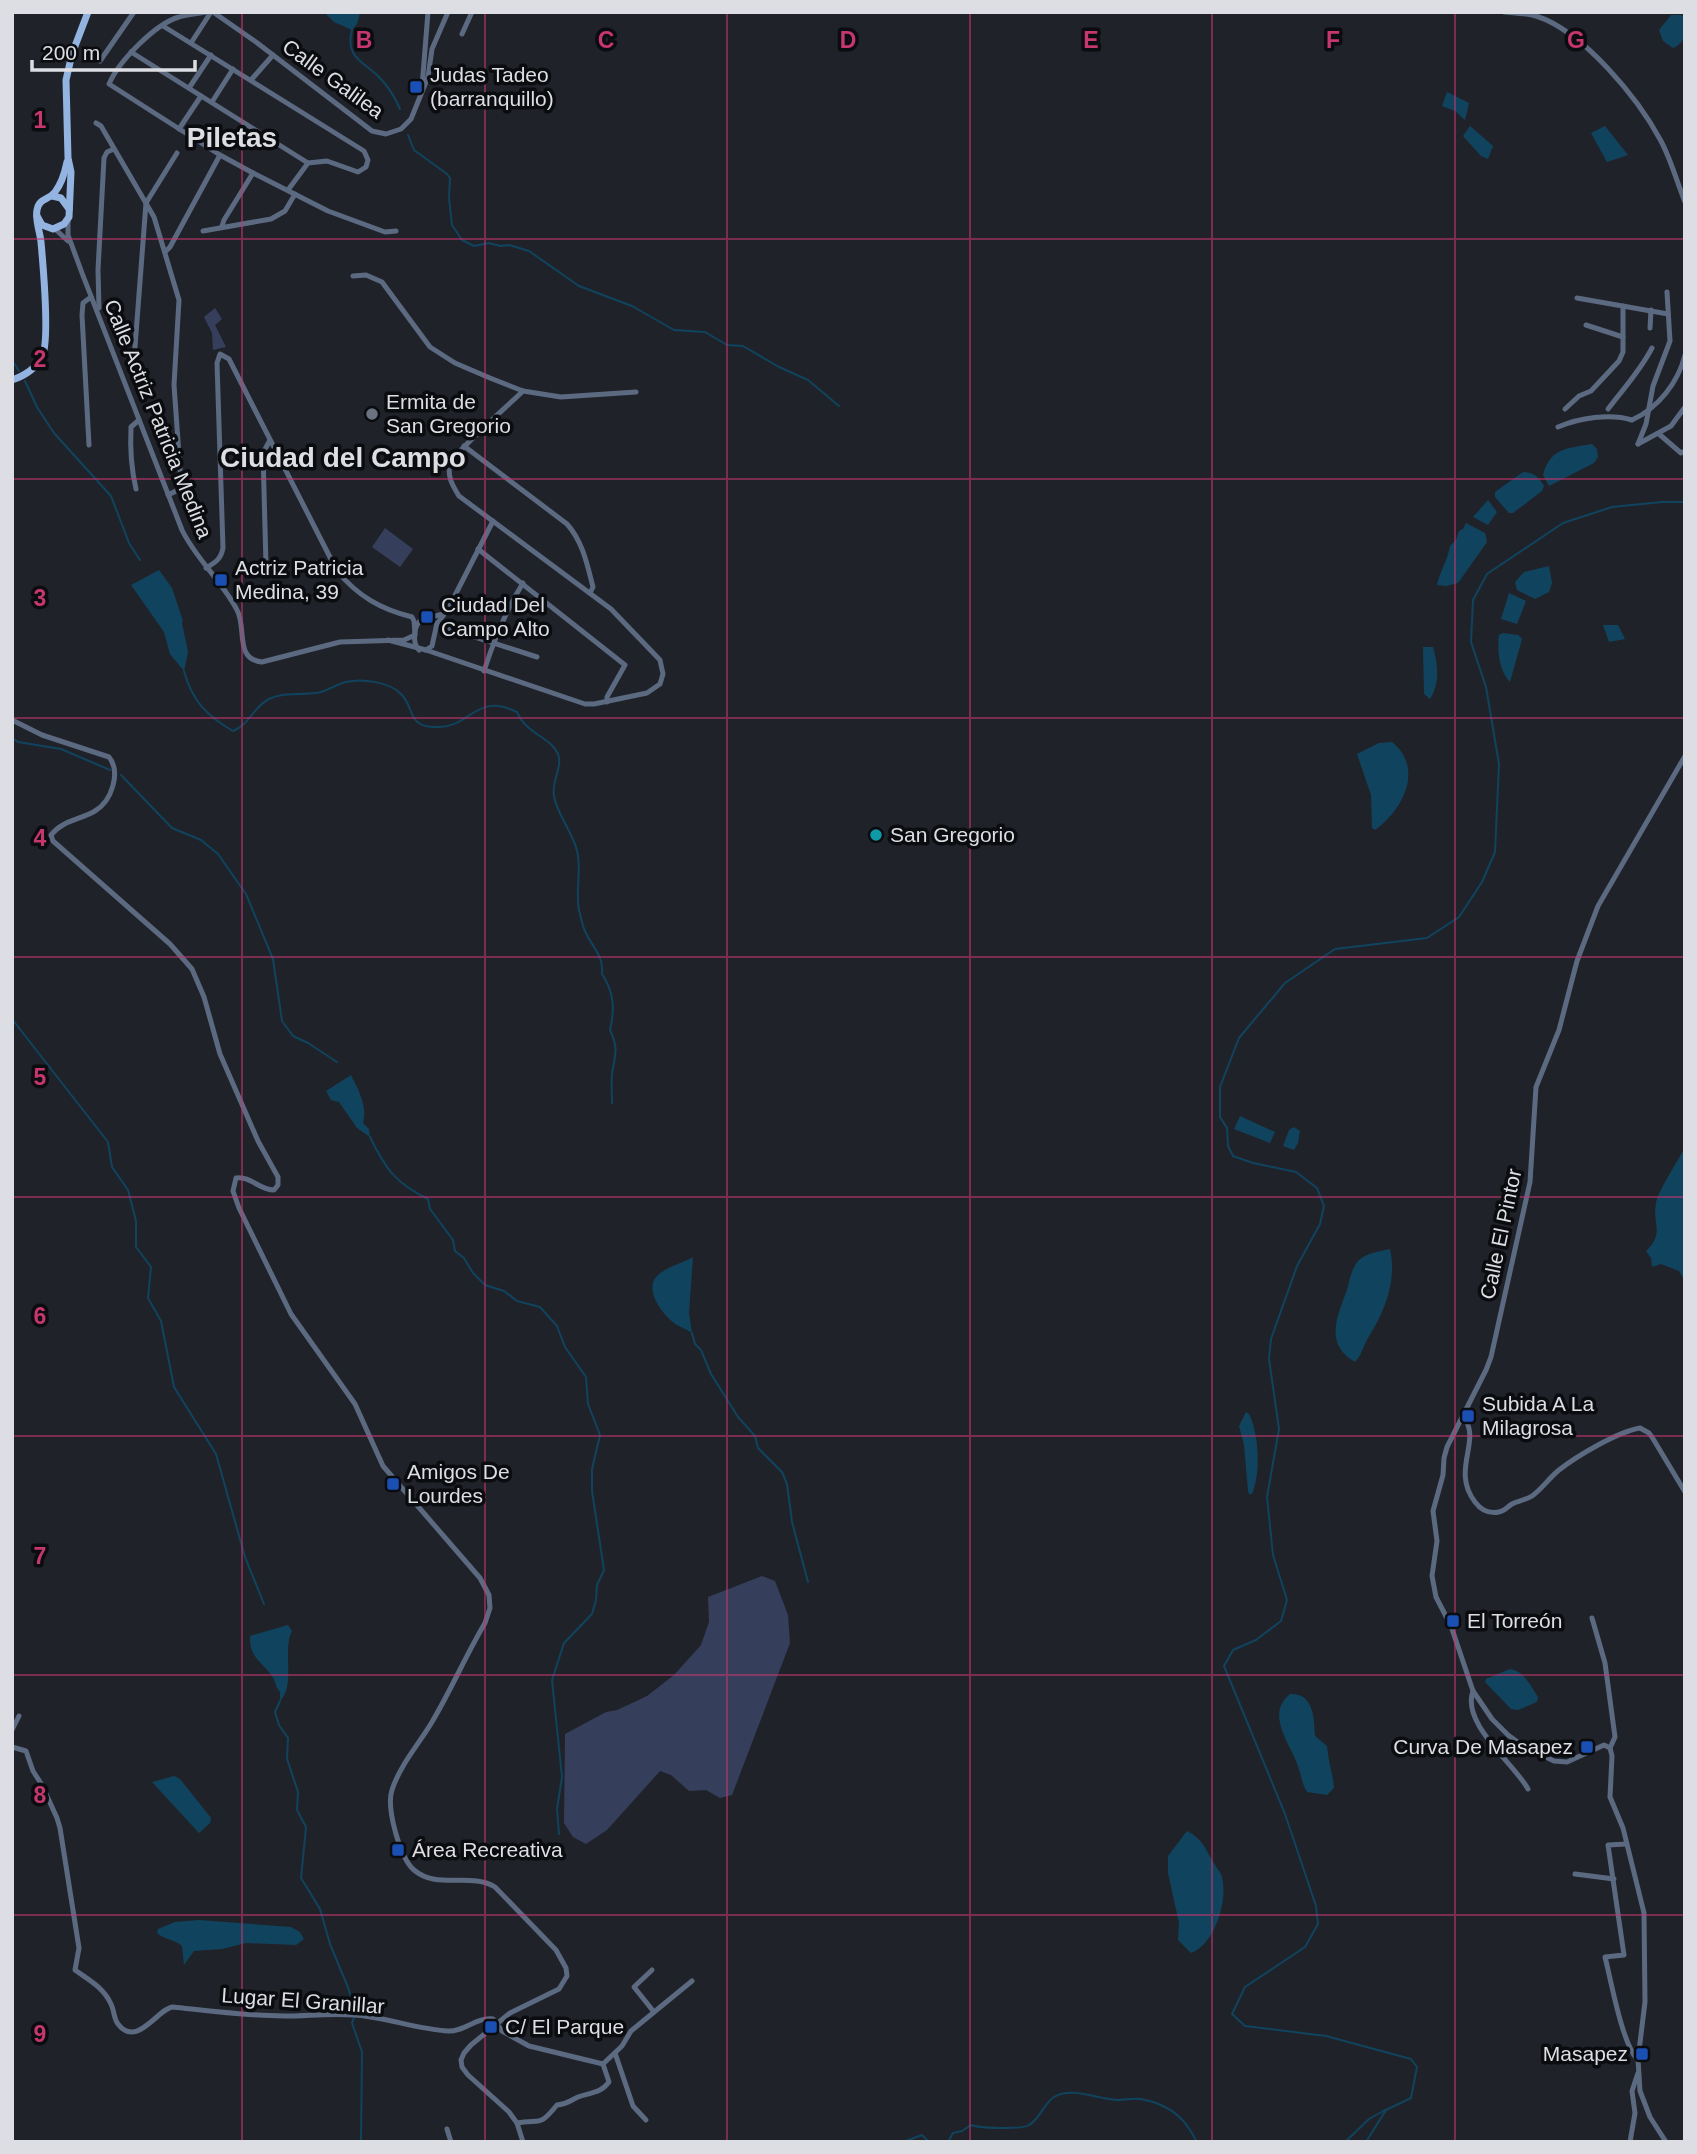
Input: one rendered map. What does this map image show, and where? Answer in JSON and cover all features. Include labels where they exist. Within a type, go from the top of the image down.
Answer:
[{"type":"main road","points":[[41,243],[54,229],[68,220],[71,172],[68,158],[68,69],[88,12]]},
{"type":"main road","points":[[52,196],[60,183],[68,158]]},
{"type":"main road","points":[[12,380],[36,366],[43,354],[45,327],[38,205],[41,200],[52,196],[61,198],[69,210]]},
{"type":"main road","points":[[37,216],[42,225],[54,229]]},
{"type":"street","points":[[100,61],[134,12]]},
{"type":"street","points":[[210,12],[177,17],[163,26],[131,52],[108,84],[253,173],[328,211],[385,232],[396,231]]},
{"type":"street","points":[[191,43],[210,12]]},
{"type":"street","name":"Calle Galilea","points":[[210,12],[273,55],[372,131],[386,134],[401,129],[411,119],[422,90]]},
{"type":"street","points":[[422,90],[428,12]]},
{"type":"street","points":[[422,90],[428,77],[432,49],[448,12]]},
{"type":"street","points":[[462,34],[472,12]]},
{"type":"street","points":[[1504,12],[1536,16],[1564,29],[1578,39],[1604,66],[1631,96],[1657,134],[1685,202]]},
{"type":"street","points":[[131,52],[308,163],[327,161],[358,172],[366,167],[368,160],[365,151],[354,147],[163,26]]},
{"type":"street","points":[[189,88],[211,55]]},
{"type":"street","points":[[251,80],[273,55]]},
{"type":"street","points":[[212,102],[233,69]]},
{"type":"street","points":[[179,129],[201,96]]},
{"type":"street","points":[[96,123],[101,126],[158,226],[179,300],[174,385],[181,483],[178,490],[168,495]]},
{"type":"street","points":[[102,325],[98,302],[98,270],[104,158],[107,152],[114,149]]},
{"type":"street","points":[[138,369],[134,360],[146,204],[177,153]]},
{"type":"street","points":[[165,251],[170,247],[220,155]]},
{"type":"street","points":[[288,190],[308,163]]},
{"type":"street","points":[[222,226],[253,173]]},
{"type":"street","points":[[204,230],[271,219],[285,211],[295,194]]},
{"type":"street","name":"Calle Actriz Patricia Medina","points":[[68,220],[68,236],[168,495],[189,544],[237,608],[242,646],[247,656],[262,662],[340,642],[404,640],[415,634]]},
{"type":"street","points":[[145,232],[153,223],[158,226]]},
{"type":"street","name":"Calle Actriz Patricia Medina","points":[[54,229],[62,233],[72,246]]},
{"type":"street","points":[[82,273],[88,279],[93,278],[98,270]]},
{"type":"street","points":[[352,276],[366,275],[382,282],[418,334],[442,356],[523,391],[561,397],[636,392]]},
{"type":"street","points":[[1667,292],[1670,341],[1653,386],[1644,431],[1638,444],[1671,426],[1682,417],[1685,407]]},
{"type":"street","points":[[89,445],[82,315],[83,303],[91,297]]},
{"type":"street","points":[[1577,298],[1668,314]]},
{"type":"street","points":[[1565,409],[1609,374],[1623,352],[1623,306]]},
{"type":"street","points":[[1650,328],[1651,310]]},
{"type":"street","points":[[1586,325],[1623,337]]},
{"type":"street","points":[[1608,409],[1630,379],[1641,370],[1652,348]]},
{"type":"street","points":[[206,568],[222,555],[223,548],[217,363],[220,354],[229,359],[337,571],[368,601],[414,621],[415,647],[423,650],[432,646],[438,624],[493,521]]},
{"type":"street","points":[[1558,427],[1570,422],[1618,415],[1632,420],[1666,394],[1678,376],[1685,355]]},
{"type":"street","points":[[1678,376],[1685,380]]},
{"type":"street","points":[[464,446],[567,524],[582,545],[593,587],[590,593],[459,496],[453,486],[450,467],[453,458],[464,446],[523,391]]},
{"type":"street","points":[[136,489],[130,439],[131,427],[139,420]]},
{"type":"street","points":[[1660,434],[1683,452]]},
{"type":"street","points":[[257,573],[266,565],[263,453],[270,440]]},
{"type":"street","points":[[478,549],[625,665],[607,697],[607,702]]},
{"type":"street","points":[[484,671],[507,609],[523,583]]},
{"type":"street","name":"Calle Actriz Patricia Medina","points":[[388,640],[585,704],[607,702],[647,692],[660,684],[663,674],[660,660],[611,609],[590,593]]},
{"type":"street","points":[[415,634],[419,623],[448,609]]},
{"type":"street","points":[[402,615],[427,618],[492,644],[537,657]]},
{"type":"street","points":[[12,720],[42,735],[109,757],[114,763],[114,782],[102,805],[95,811],[63,824],[51,835],[53,841],[170,944],[192,969],[204,997],[222,1061],[258,1141],[278,1177],[278,1185],[267,1190],[249,1179],[236,1178],[233,1191],[239,1208],[290,1314],[355,1404],[383,1466],[459,1552],[480,1578],[489,1595],[490,1608],[485,1623],[433,1720],[402,1768],[389,1801],[401,1847],[407,1863],[414,1870],[431,1879],[486,1881],[505,1896],[563,1960],[567,1976],[559,1989],[510,2013],[464,2053],[462,2067],[509,2112],[517,2123],[523,2142]]},
{"type":"street","name":"Calle El Pintor","points":[[1473,1690],[1451,1626],[1436,1597],[1432,1576],[1437,1541],[1433,1511],[1447,1447],[1491,1357],[1530,1182],[1536,1087],[1559,1030],[1577,961],[1598,906],[1685,756]]},
{"type":"street","points":[[1463,1416],[1467,1421],[1470,1440],[1464,1481],[1477,1504],[1486,1511],[1498,1513],[1530,1497],[1578,1457],[1640,1428],[1652,1437],[1685,1492]]},
{"type":"street","points":[[1592,1618],[1605,1663],[1615,1737],[1610,1748],[1610,1797],[1623,1828],[1634,1881],[1641,1899],[1646,2002],[1638,2059],[1640,2091],[1650,2117],[1666,2142]]},
{"type":"street","points":[[1473,1690],[1492,1719],[1508,1735],[1523,1746],[1555,1761],[1567,1762],[1599,1746],[1610,1748]]},
{"type":"street","points":[[1473,1690],[1471,1695],[1474,1715],[1485,1734],[1521,1776],[1528,1789]]},
{"type":"street","points":[[12,1730],[19,1716]]},
{"type":"street","name":"Lugar El Granillar","points":[[12,1746],[26,1751],[57,1818],[79,1948],[75,1970],[100,1988],[109,1999],[118,2025],[124,2029],[137,2031],[152,2023],[163,2010],[173,2007],[258,2015],[355,2015],[415,2028],[451,2031],[459,2031],[478,2019],[497,2023]]},
{"type":"street","points":[[1626,1844],[1608,1845],[1624,1955],[1605,1957],[1624,2029],[1632,2053],[1638,2059]]},
{"type":"street","points":[[1575,1874],[1614,1879]]},
{"type":"street","points":[[652,1970],[634,1987],[654,2012]]},
{"type":"street","points":[[603,2064],[631,2031],[692,1981]]},
{"type":"street","points":[[497,2023],[502,2031],[529,2046],[603,2064]]},
{"type":"street","points":[[615,2053],[633,2106],[646,2120]]},
{"type":"street","points":[[517,2123],[540,2123],[545,2121],[557,2105],[570,2104],[577,2097],[593,2095],[605,2088],[609,2082],[603,2064]]},
{"type":"street","points":[[1630,2142],[1635,2113],[1632,2091],[1639,2072]]},
{"type":"street","points":[[447,2129],[451,2142]]},
{"type":"shaded area","points":[[324,12],[360,13],[352,30],[334,22]]},
{"type":"shaded area","points":[[1671,15],[1685,17],[1683,39],[1673,48],[1663,41],[1659,30]]},
{"type":"shaded area","points":[[1447,92],[1469,103],[1465,120],[1455,111],[1442,106]]},
{"type":"shaded area","points":[[1470,126],[1493,146],[1488,159],[1481,156],[1463,136]]},
{"type":"shaded area","points":[[1605,126],[1628,155],[1607,162],[1591,133]]},
{"type":"shaded area","points":[[215,308],[222,319],[215,325],[226,347],[213,350],[212,333],[204,317]]},
{"type":"shaded area","points":[[1592,444],[1597,449],[1598,457],[1594,463],[1549,486],[1543,475],[1555,454]]},
{"type":"shaded area","points":[[1523,472],[1535,476],[1544,486],[1542,491],[1513,513],[1509,513],[1495,497],[1495,492]]},
{"type":"shaded area","points":[[1488,500],[1497,512],[1488,525],[1473,517]]},
{"type":"shaded area","points":[[1466,523],[1485,533],[1487,542],[1458,583],[1437,585],[1450,546]]},
{"type":"shaded area","points":[[385,528],[413,549],[400,567],[372,547]]},
{"type":"shaded area","points":[[1549,566],[1552,583],[1549,592],[1535,599],[1517,590],[1515,582],[1524,572]]},
{"type":"shaded area","points":[[159,570],[172,588],[183,621],[188,652],[184,671],[170,654],[164,632],[131,585]]},
{"type":"shaded area","points":[[1509,593],[1526,601],[1517,624],[1501,619]]},
{"type":"shaded area","points":[[1603,625],[1618,625],[1625,639],[1609,642]]},
{"type":"shaded area","points":[[1499,635],[1518,635],[1522,639],[1510,682],[1503,672],[1499,654]]},
{"type":"shaded area","points":[[1423,647],[1433,647],[1436,660],[1437,680],[1430,699],[1424,694]]},
{"type":"shaded area","points":[[1392,742],[1402,752],[1407,764],[1406,788],[1394,811],[1375,830],[1372,828],[1371,795],[1357,754],[1379,743]]},
{"type":"shaded area","points":[[351,1075],[362,1098],[363,1123],[369,1129],[370,1137],[357,1128],[339,1102],[331,1100],[326,1091]]},
{"type":"shaded area","points":[[1240,1116],[1275,1132],[1270,1143],[1234,1129]]},
{"type":"shaded area","points":[[1294,1127],[1300,1131],[1294,1150],[1283,1146],[1289,1130]]},
{"type":"shaded area","points":[[1685,1147],[1685,1281],[1679,1271],[1661,1264],[1652,1267],[1651,1258],[1646,1251],[1655,1239],[1656,1203]]},
{"type":"shaded area","points":[[1390,1249],[1392,1273],[1388,1295],[1380,1317],[1355,1362],[1345,1355],[1336,1338],[1337,1320],[1351,1273],[1363,1257]]},
{"type":"shaded area","points":[[693,1257],[689,1313],[692,1333],[666,1316],[652,1288],[658,1275]]},
{"type":"shaded area","points":[[1246,1412],[1255,1432],[1258,1454],[1257,1475],[1252,1494],[1248,1491],[1244,1445],[1239,1426]]},
{"type":"shaded area","points":[[762,1576],[775,1581],[788,1615],[790,1643],[732,1795],[720,1798],[706,1790],[689,1791],[671,1775],[660,1771],[607,1830],[586,1844],[573,1837],[564,1823],[565,1734],[606,1712],[617,1710],[647,1696],[674,1675],[701,1645],[709,1622],[708,1597]]},
{"type":"shaded area","points":[[288,1625],[292,1631],[288,1648],[288,1677],[285,1694],[280,1701],[280,1692],[273,1678],[251,1649],[250,1636]]},
{"type":"shaded area","points":[[1510,1669],[1527,1680],[1538,1697],[1537,1702],[1518,1710],[1511,1709],[1485,1682],[1486,1679]]},
{"type":"shaded area","points":[[1290,1694],[1298,1695],[1308,1702],[1313,1715],[1315,1736],[1327,1746],[1334,1788],[1327,1795],[1307,1792],[1282,1729],[1280,1710]]},
{"type":"shaded area","points":[[174,1776],[180,1779],[211,1818],[210,1823],[199,1833],[152,1782]]},
{"type":"shaded area","points":[[1187,1831],[1197,1837],[1221,1873],[1223,1887],[1218,1921],[1207,1941],[1191,1953],[1178,1940],[1179,1923],[1168,1873],[1168,1856]]},
{"type":"shaded area","points":[[199,1920],[291,1927],[300,1932],[304,1939],[296,1945],[246,1943],[222,1949],[194,1951],[184,1965],[182,1946],[157,1933],[158,1929],[175,1922]]},
{"type":"waterway","points":[[352,30],[351,46],[356,57],[385,83],[400,109]]},
{"type":"waterway","points":[[408,135],[414,150],[450,178],[452,225],[462,240],[474,246],[489,243],[529,251],[579,286],[632,306],[674,330],[705,332],[727,345],[743,346],[808,380],[839,406]]},
{"type":"waterway","points":[[12,360],[19,371]]},
{"type":"waterway","points":[[25,381],[37,407],[54,433],[111,496],[129,543],[140,560]]},
{"type":"waterway","points":[[1366,2142],[1386,2110],[1411,2098],[1417,2067],[1411,2059],[1326,2036],[1245,2026],[1232,2014],[1245,1987],[1305,1947],[1318,1924],[1316,1906],[1285,1814],[1224,1666],[1233,1650],[1256,1640],[1281,1621],[1287,1600],[1273,1555],[1267,1497],[1279,1429],[1269,1359],[1271,1339],[1297,1266],[1320,1224],[1324,1206],[1317,1188],[1296,1172],[1233,1156],[1228,1146],[1227,1128],[1220,1117],[1220,1087],[1239,1038],[1285,983],[1335,949],[1427,938],[1459,917],[1482,882],[1495,852],[1499,764],[1486,687],[1471,642],[1473,600],[1487,574],[1563,523],[1612,507],[1685,502]]},
{"type":"waterway","points":[[184,671],[191,691],[202,707],[233,731],[244,724],[264,702],[274,697],[310,694],[342,683],[360,681],[391,687],[406,700],[416,721],[428,726],[449,726],[483,708],[503,707],[517,712],[526,725],[555,748],[559,759],[554,791],[558,810],[575,844],[579,866],[578,903],[582,921],[599,957],[612,1001],[610,1030],[616,1052],[612,1103]]},
{"type":"waterway","points":[[12,738],[18,742],[61,749],[110,770]]},
{"type":"waterway","points":[[121,775],[172,828],[201,840],[218,854],[246,894],[273,959],[282,1021],[293,1036],[337,1062]]},
{"type":"waterway","points":[[12,1019],[108,1142],[112,1167],[128,1190],[136,1221],[136,1247],[151,1267],[148,1298],[161,1321],[174,1387],[216,1454],[245,1557],[264,1604]]},
{"type":"waterway","points":[[370,1137],[392,1174],[407,1187],[428,1199],[430,1209],[453,1240],[455,1251],[464,1258],[473,1273],[485,1285],[504,1291],[517,1301],[540,1307],[557,1326],[565,1347],[586,1377],[588,1404],[600,1435],[592,1469],[592,1491],[604,1570],[597,1585],[592,1614],[564,1643],[552,1680],[562,1777],[557,1809],[559,1834]]},
{"type":"waterway","points":[[692,1333],[711,1374],[738,1417],[755,1436],[758,1448],[782,1472],[787,1484],[792,1522],[808,1582]]},
{"type":"waterway","points":[[280,1701],[275,1712],[279,1725],[288,1738],[287,1759],[298,1792],[297,1810],[306,1827],[301,1878],[320,1909],[330,1944],[349,1990],[355,2015],[352,2023],[362,2052],[361,2142]]},
{"type":"waterway","points":[[948,2142],[953,2133],[971,2125],[1025,2127],[1036,2119],[1054,2097],[1069,2093],[1118,2100],[1142,2099],[1158,2104],[1180,2118],[1197,2142]]},
{"type":"waterway","points":[[1345,2142],[1369,2119],[1385,2110]]},
{"type":"waterway","points":[[903,2142],[922,2135],[929,2142]]},
{"type":"place","name":"Judas Tadeo (barranquillo)","points":[[416,87]]},
{"type":"place","name":"Ermita de San Gregorio","points":[[372,414]]},
{"type":"place","name":"Actriz Patricia Medina, 39","points":[[221,580]]},
{"type":"place","name":"Ciudad Del Campo Alto","points":[[427,617]]},
{"type":"place","name":"San Gregorio","points":[[876,835]]},
{"type":"place","name":"Subida A La Milagrosa","points":[[1468,1416]]},
{"type":"place","name":"Amigos De Lourdes","points":[[393,1484]]},
{"type":"place","name":"El Torreón","points":[[1453,1621]]},
{"type":"place","name":"Curva De Masapez","points":[[1587,1747]]},
{"type":"place","name":"Área Recreativa","points":[[398,1850]]},
{"type":"place","name":"C/ El Parque","points":[[491,2027]]},
{"type":"place","name":"Masapez","points":[[1642,2054]]},
{"type":"district","name":"Piletas","points":[[232,137]]},
{"type":"district","name":"Ciudad del Campo","points":[[343,457]]}]
